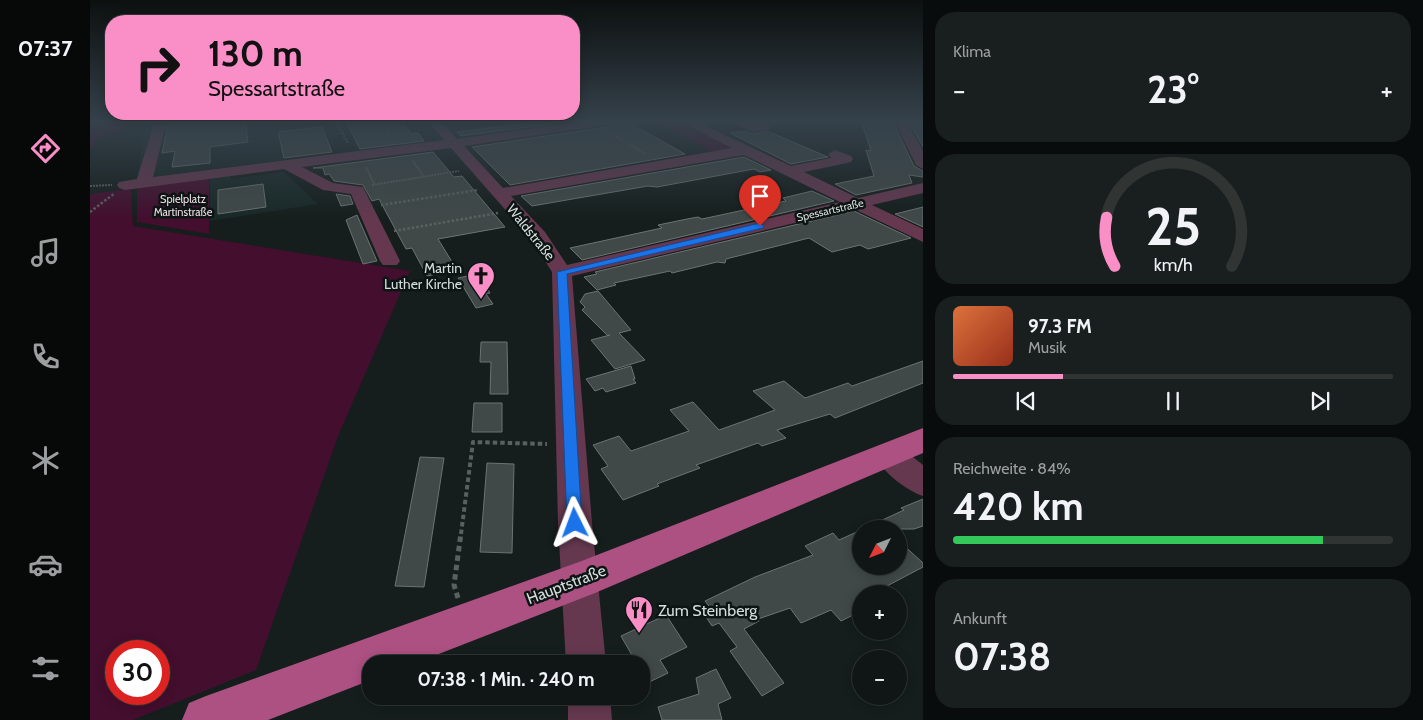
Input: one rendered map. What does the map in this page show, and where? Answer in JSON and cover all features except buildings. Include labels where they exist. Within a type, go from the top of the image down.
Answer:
[{"type":"main road","name":"Hauptstraße","points":[[206,720],[581,580],[923,440]]},
{"type":"street","points":[[144,182],[152,154]]},
{"type":"street","points":[[125,185],[363,154]]},
{"type":"street","name":"Waldstraße","points":[[459,154],[492,191],[538,236],[562,272],[575,523],[585,655]]},
{"type":"street","points":[[492,191],[725,154]]},
{"type":"street","points":[[754,154],[923,236]]},
{"type":"street","points":[[790,171],[846,159],[835,154]]},
{"type":"street","points":[[917,154],[923,165]]},
{"type":"street","points":[[285,164],[329,187],[357,190],[390,261]]},
{"type":"street","name":"Spessartstraße","points":[[562,272],[923,188]]},
{"type":"street","points":[[888,454],[923,483]]},
{"type":"street","points":[[589,705],[590,720]]},
{"type":"path","points":[[357,190],[374,184],[470,170],[458,154]]},
{"type":"path","points":[[90,186],[125,185]]},
{"type":"path","points":[[90,212],[125,185]]},
{"type":"path","points":[[394,203],[492,191]]},
{"type":"path","points":[[378,234],[507,211]]},
{"type":"path","points":[[466,622],[454,585],[473,442],[551,444],[551,450]]},
{"type":"shaded area","points":[[141,154],[282,154],[284,160],[137,179]]},
{"type":"shaded area","points":[[284,172],[318,204],[210,221],[210,178],[231,175],[231,179]]},
{"type":"green space","name":"Spielplatz Martinstraße","points":[[209,177],[209,234],[137,222],[137,186]]},
{"type":"green space","points":[[131,189],[133,226],[410,271],[338,436],[256,670],[170,705],[170,640],[105,640],[105,705],[170,705],[133,720],[90,720],[90,194]]},
{"type":"place","name":"Martin Luther Kirche","points":[[481,300]]},
{"type":"place","name":"Zum Steinberg","points":[[639,634]]},
{"type":"route","points":[[575,523],[562,272],[760,226]]}]
